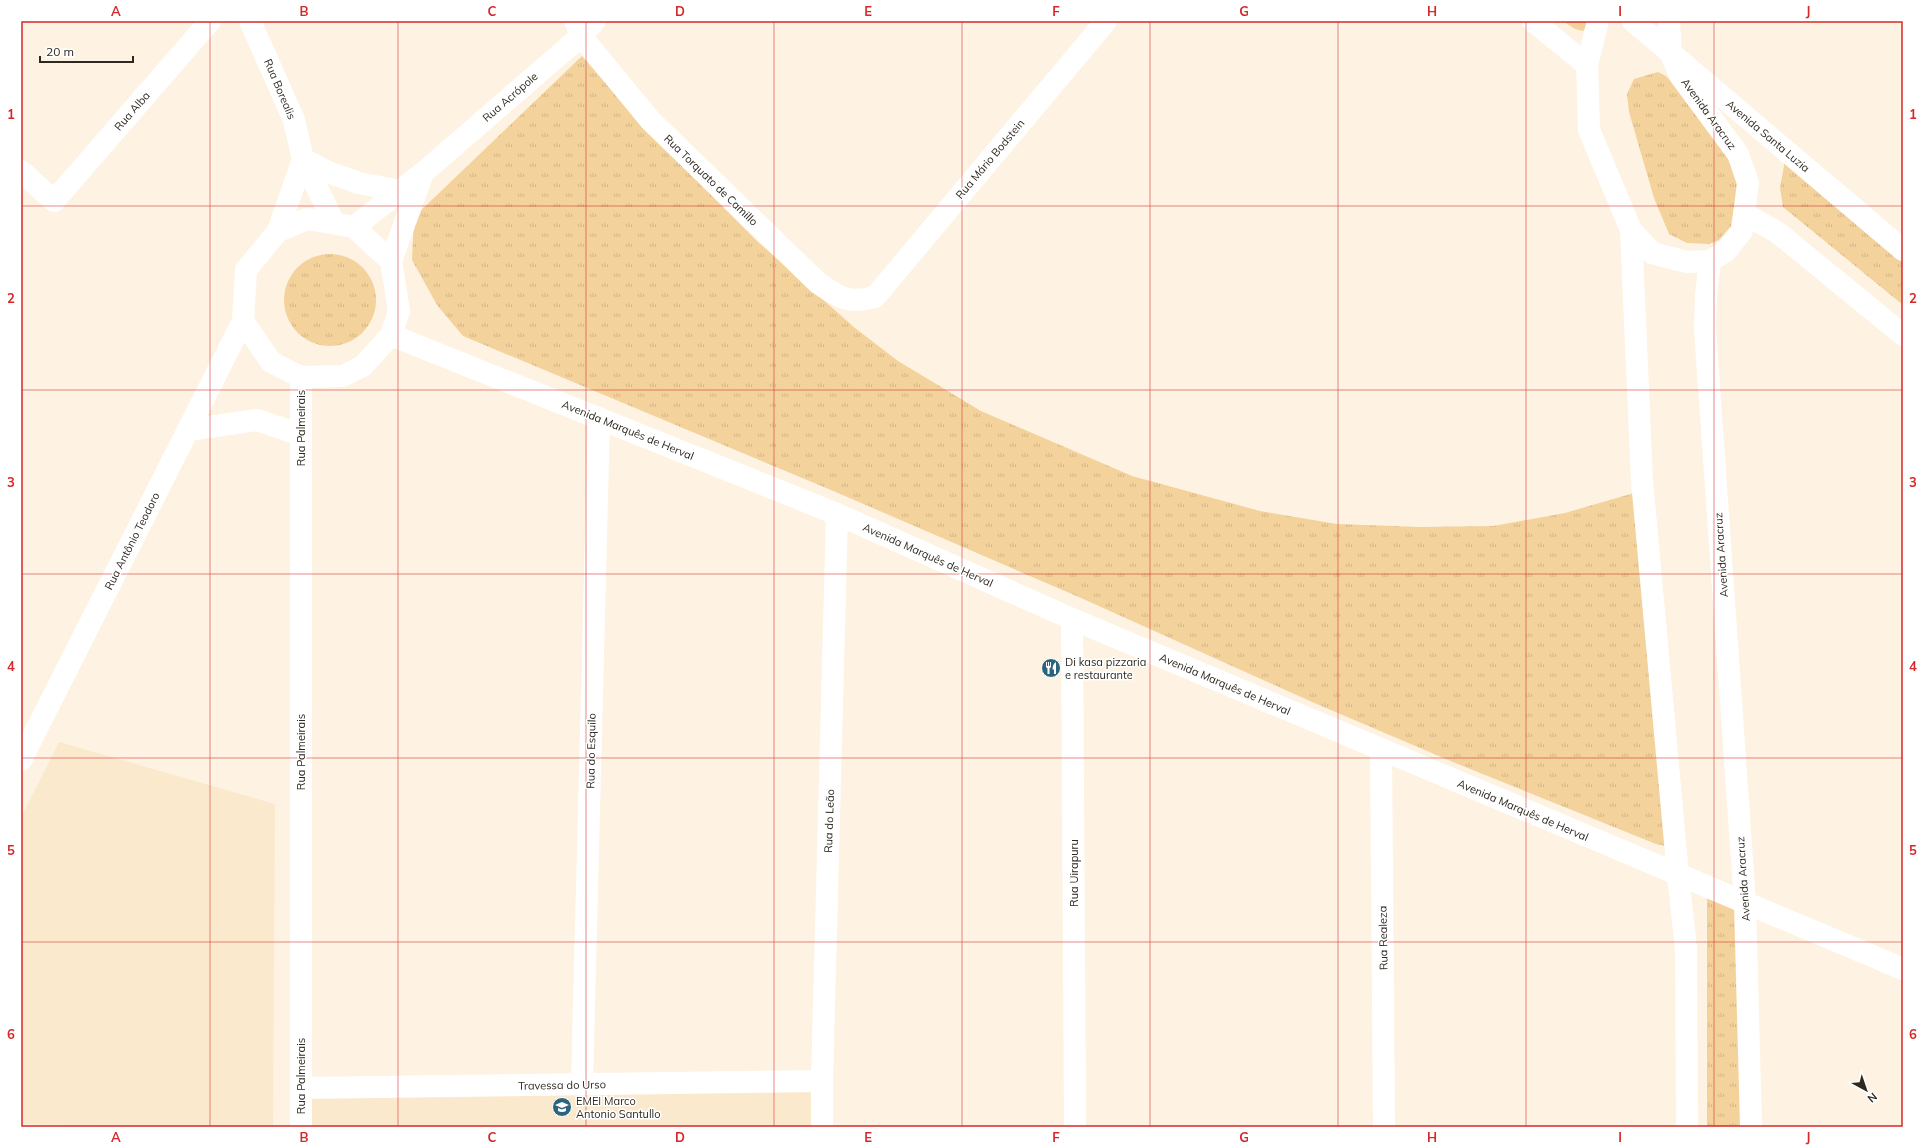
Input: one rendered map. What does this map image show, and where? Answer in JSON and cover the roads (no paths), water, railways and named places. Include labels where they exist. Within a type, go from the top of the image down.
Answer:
[{"type":"street","name":"Rua Alba","points":[[21,172],[54,201],[210,21]]},
{"type":"street","name":"Rua Borealis","points":[[250,21],[294,120],[304,159],[344,225]]},
{"type":"street","name":"Rua Mário Bodstein","points":[[875,297],[1106,21]]},
{"type":"street","points":[[1533,21],[1587,65]]},
{"type":"street","points":[[1598,21],[1587,65],[1589,130],[1631,230],[1652,254],[1687,262],[1710,261]]},
{"type":"street","name":"Avenida Santa Luzia","points":[[1633,21],[1903,250]]},
{"type":"street","name":"Avenida Aracruz","points":[[1669,21],[1671,54],[1681,77],[1738,154],[1748,183],[1742,231],[1726,251],[1710,261],[1706,295],[1705,329],[1745,904],[1751,1127]]},
{"type":"street","name":"Rua Torquato de Camillo","points":[[584,26],[650,120],[818,283],[842,299],[859,301],[875,297]]},
{"type":"street","name":"Rua Acrópole","points":[[344,225],[400,191],[424,172],[584,26]]},
{"type":"street","points":[[278,232],[307,219],[344,225],[391,261],[399,310],[391,335],[363,366],[344,376],[301,377],[271,362],[243,320],[246,270],[278,232],[304,159],[330,173],[359,183],[400,191]]},
{"type":"street","name":"Rua Acrópole","points":[[391,261],[424,172]]},
{"type":"street","points":[[1744,214],[1777,232],[1903,335]]},
{"type":"street","points":[[1631,230],[1642,481],[1686,949],[1687,1127]]},
{"type":"street","name":"Rua Antônio Teodoro","points":[[21,760],[243,320]]},
{"type":"street","name":"Avenida Marquês de Herval","points":[[391,335],[837,514],[1072,619],[1745,904],[1903,969]]},
{"type":"street","name":"Rua Palmeirais","points":[[301,377],[301,1127]]},
{"type":"street","name":"Rua do Esquilo","points":[[582,1084],[599,418]]},
{"type":"street","points":[[188,430],[257,420],[301,435]]},
{"type":"street","name":"Rua do Leão","points":[[822,1127],[837,514]]},
{"type":"street","name":"Rua Uirapuru","points":[[1072,619],[1075,1127]]},
{"type":"street","name":"Rua Realeza","points":[[1381,750],[1384,1127]]},
{"type":"street","name":"Travessa do Urso","points":[[301,1088],[822,1081]]},
{"type":"place","name":"Di kasa pizzaria e restaurante","points":[[1051,668]]},
{"type":"place","name":"EMEI Marco Antonio Santullo","points":[[562,1107]]}]
